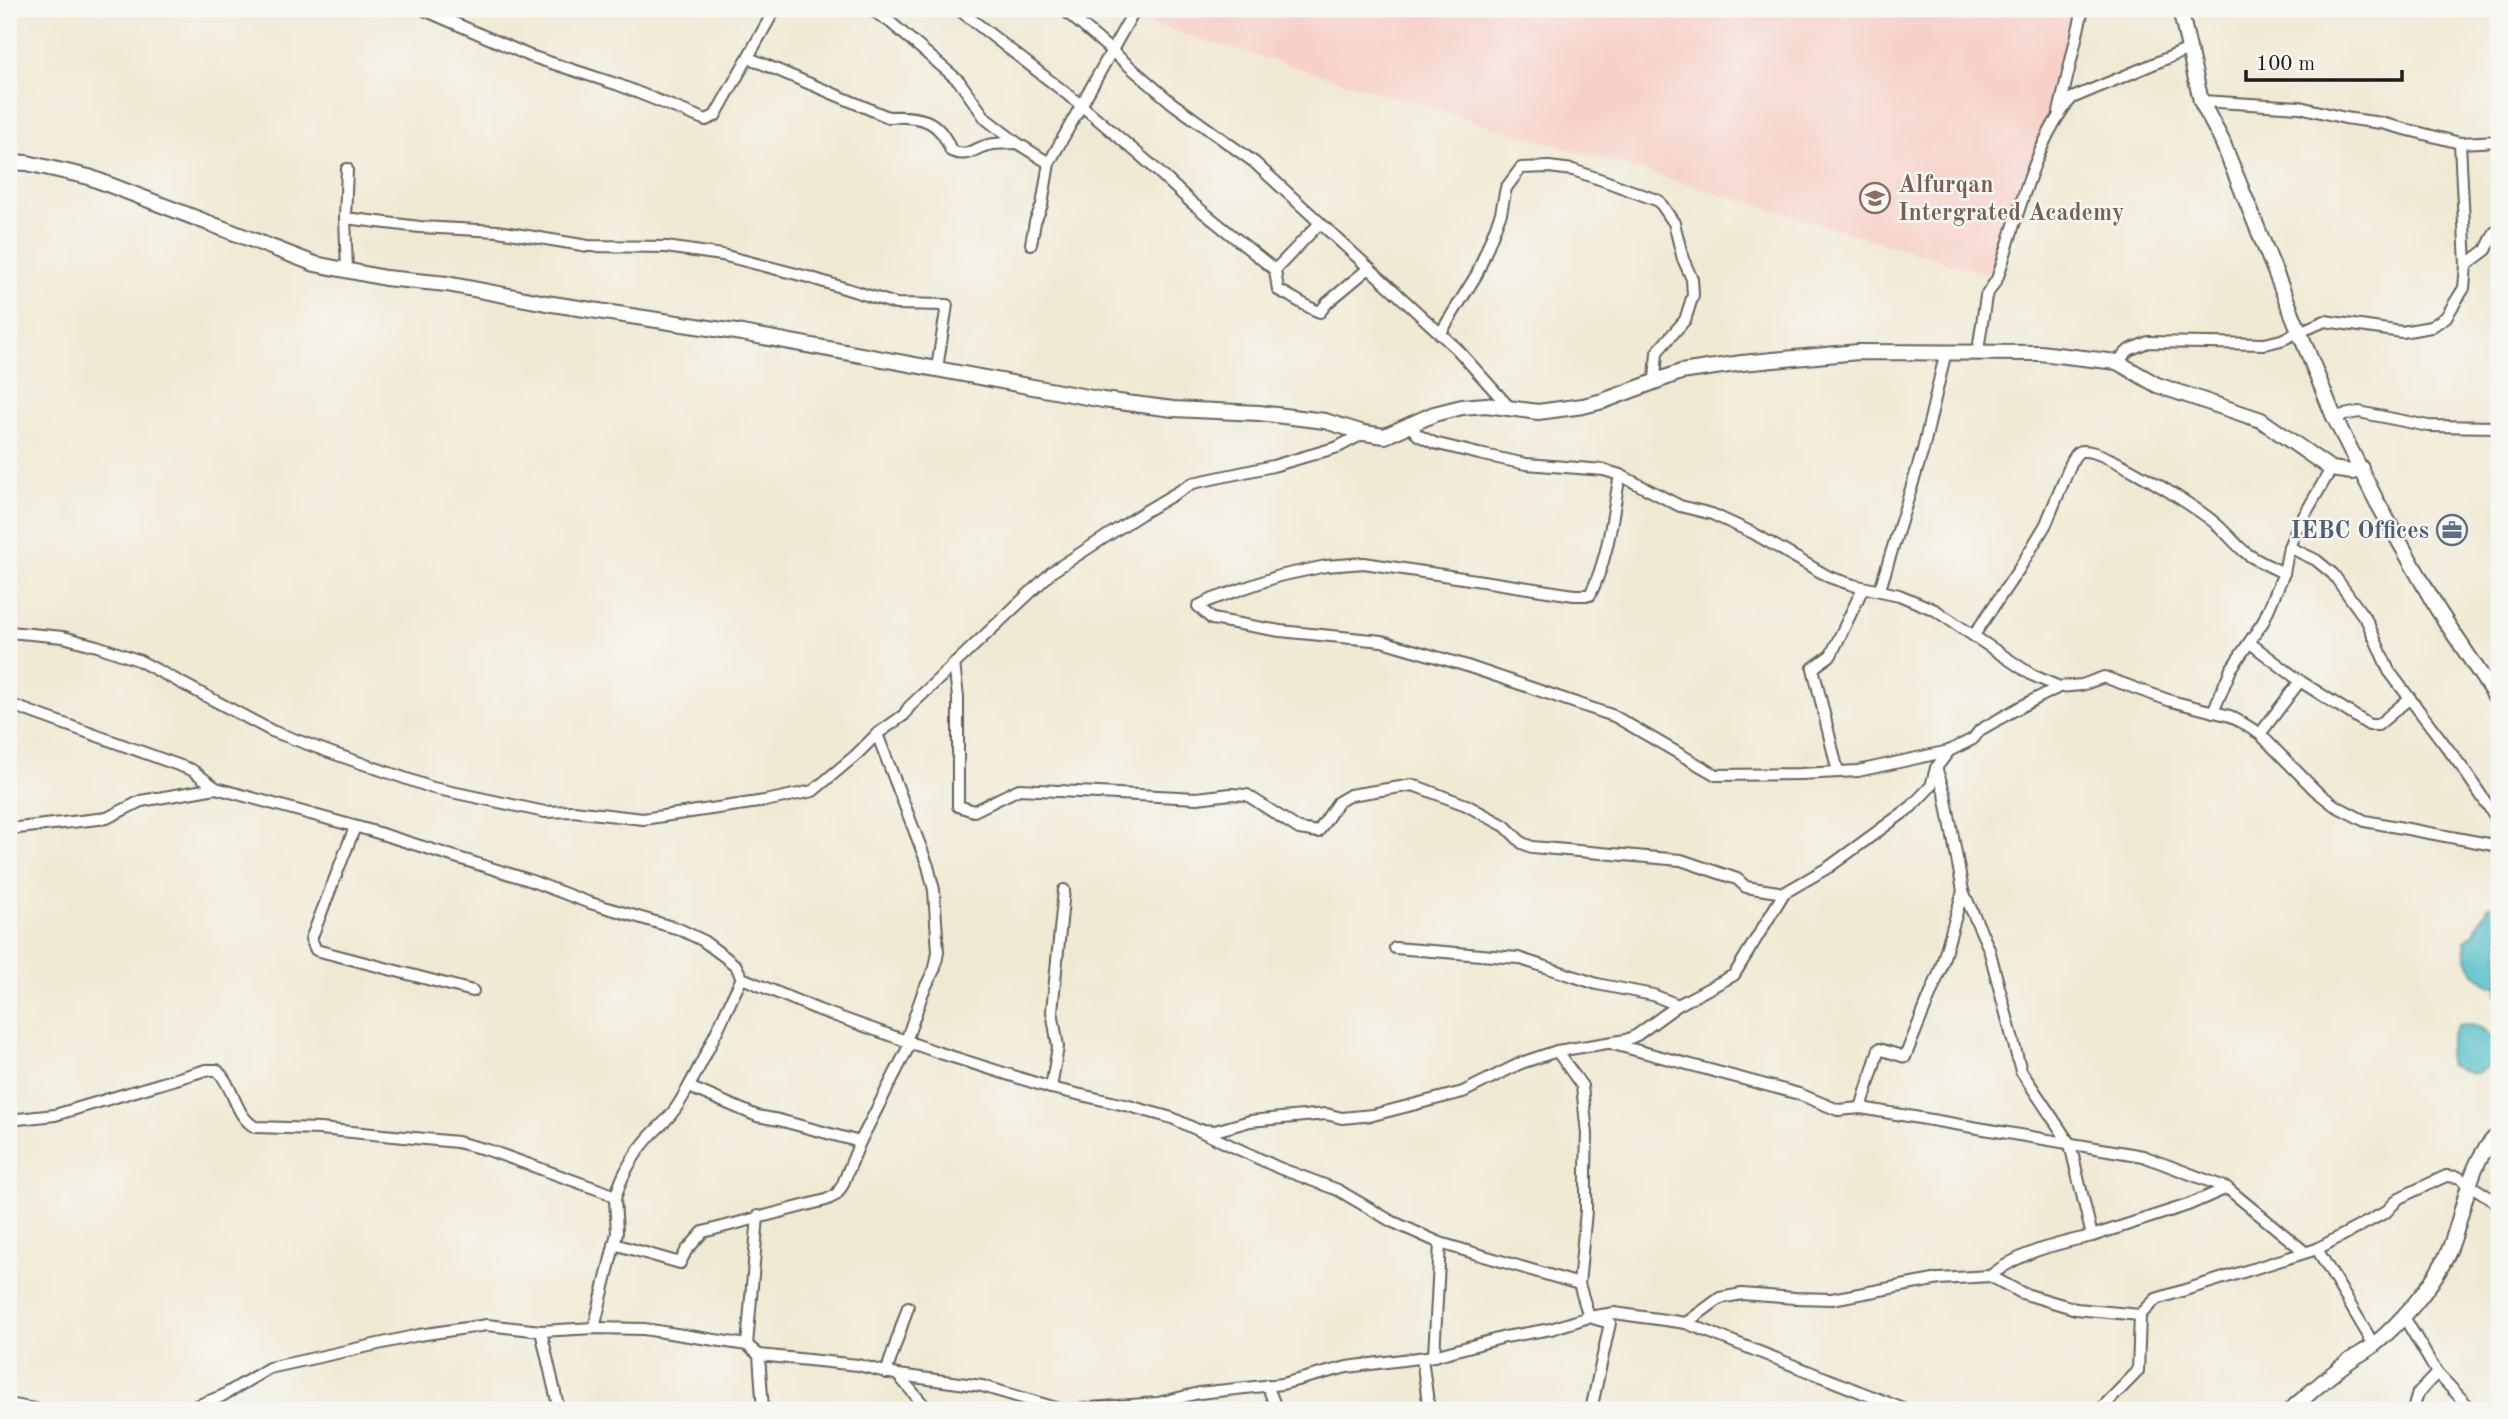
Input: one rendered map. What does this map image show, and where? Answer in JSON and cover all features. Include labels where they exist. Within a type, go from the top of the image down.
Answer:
[{"type":"street","points":[[425,9],[530,56],[620,85],[702,119],[711,119],[749,58],[775,9]]},
{"type":"street","points":[[870,9],[890,22],[959,81],[986,119],[1049,163]]},
{"type":"street","points":[[958,9],[1081,105],[1192,203],[1275,270],[1278,290],[1320,312],[1326,303],[1369,268]]},
{"type":"street","points":[[1063,9],[1172,103],[1254,162],[1440,334],[1510,408]]},
{"type":"street","points":[[1031,244],[1035,222],[1042,205],[1049,163],[1114,51],[1135,9]]},
{"type":"street","points":[[1978,351],[1986,296],[1997,279],[2039,155],[2059,111],[2083,9]]},
{"type":"street","points":[[2180,9],[2201,101],[2222,141],[2334,417],[2377,502],[2438,610],[2499,702]]},
{"type":"street","points":[[2059,111],[2072,97],[2189,49]]},
{"type":"street","points":[[749,58],[888,117],[913,116],[934,124],[946,138],[951,151],[960,155],[969,154],[987,145],[1017,143]]},
{"type":"street","points":[[2201,101],[2300,107],[2381,123],[2460,143],[2499,141]]},
{"type":"street","points":[[2116,362],[2129,350],[2148,342],[2265,344],[2325,321],[2402,332],[2431,327],[2446,317],[2464,288],[2466,265],[2460,143]]},
{"type":"street","points":[[9,162],[27,163],[89,177],[315,264],[385,278],[447,284],[546,303],[755,336],[1102,400],[1173,409],[1259,413],[1325,421],[1364,433],[1385,436],[1434,414],[1462,407],[1486,405],[1538,412],[1583,406],[1681,372],[1777,359],[1858,352],[2040,353],[2116,362],[2157,385],[2261,420],[2331,469],[2352,472],[2361,467]]},
{"type":"street","points":[[1440,334],[1477,274],[1501,213],[1506,188],[1521,168],[1573,170],[1659,201],[1674,223],[1683,259],[1692,279],[1693,295],[1685,320],[1657,352],[1655,380]]},
{"type":"street","points":[[347,169],[347,270]]},
{"type":"street","points":[[345,218],[419,227],[498,231],[588,246],[666,247],[722,255],[808,277],[896,304],[947,305],[937,368]]},
{"type":"street","points":[[1275,270],[1320,223]]},
{"type":"street","points":[[2466,265],[2486,250],[2495,232],[2499,231]]},
{"type":"street","points":[[1880,589],[1923,450],[1946,351]]},
{"type":"street","points":[[2334,417],[2359,412],[2428,426],[2499,427]]},
{"type":"street","points":[[1409,424],[1418,435],[1434,443],[1479,454],[1526,464],[1604,470],[1620,475],[1680,506],[1712,514],[1753,533],[1829,577],[1863,588],[1880,589],[1936,610],[2032,675],[2059,687]]},
{"type":"street","points":[[9,632],[63,637],[138,660],[272,731],[433,788],[545,812],[573,811],[643,819],[790,797],[813,791],[877,734],[904,715],[1053,571],[1091,545],[1193,483],[1312,455],[1338,447],[1364,433]]},
{"type":"street","points":[[1974,635],[2046,524],[2072,461],[2082,451],[2130,470],[2183,499],[2217,524],[2246,553],[2284,573]]},
{"type":"street","points":[[2213,712],[2231,669],[2263,622],[2284,573],[2289,547],[2297,528],[2331,469]]},
{"type":"street","points":[[1620,475],[1601,573],[1590,595],[1574,595],[1364,562],[1326,566],[1279,576],[1198,606],[1212,619],[1280,631],[1382,641],[1464,665],[1614,716],[1716,775],[1838,772],[1873,768],[1949,751],[1973,739],[1980,730],[1997,720],[2059,687],[2082,685],[2104,677],[2171,701],[2230,716],[2260,734],[2315,790],[2334,805],[2365,821],[2499,846]]},
{"type":"street","points":[[2289,547],[2316,560],[2333,574],[2367,621],[2389,671],[2464,770],[2499,822]]},
{"type":"street","points":[[1838,772],[1813,668],[1831,655],[1863,588]]},
{"type":"street","points":[[2250,643],[2300,681],[2370,725],[2378,725],[2410,698]]},
{"type":"street","points":[[954,664],[958,697],[958,806],[974,811],[1019,789],[1197,798],[1239,794],[1247,795],[1299,829],[1318,832],[1338,802],[1350,795],[1413,785],[1466,805],[1505,826],[1522,843],[1532,847],[1681,860],[1737,879],[1746,887],[1784,893]]},
{"type":"street","points":[[2260,734],[2300,681]]},
{"type":"street","points":[[9,704],[192,770],[216,788],[355,827],[678,929],[702,940],[725,957],[736,967],[742,978],[818,1010],[1051,1088],[1172,1118],[1279,1168],[1338,1190],[1391,1221],[1440,1243],[1579,1284]]},
{"type":"street","points":[[614,1244],[680,1263],[686,1251],[703,1232],[826,1200],[836,1195],[842,1186],[860,1142],[909,1042],[938,952],[934,890],[928,866],[877,734]]},
{"type":"street","points":[[1195,1129],[1215,1131],[1250,1121],[1326,1114],[1342,1118],[1373,1115],[1463,1092],[1521,1063],[1558,1051],[1626,1040],[1637,1035],[1678,1005],[1734,975],[1784,893],[1829,867],[1911,807],[1931,786],[1936,768],[1949,751]]},
{"type":"street","points":[[1936,768],[1945,794],[1963,891],[1989,949],[2021,1071],[2070,1144],[2092,1236]]},
{"type":"street","points":[[9,829],[107,818],[141,801],[216,788]]},
{"type":"street","points":[[355,827],[311,939],[316,950],[473,991]]},
{"type":"street","points":[[1051,1088],[1058,1046],[1052,1011],[1064,890]]},
{"type":"street","points":[[1861,1108],[1879,1049],[1905,1057],[1940,971],[1963,891]]},
{"type":"street","points":[[1395,948],[1518,958],[1597,984],[1653,995],[1678,1005]]},
{"type":"street","points":[[594,1328],[618,1222],[615,1199],[620,1180],[631,1160],[654,1131],[665,1124],[689,1087],[742,978]]},
{"type":"street","points":[[1607,1043],[1799,1094],[1838,1110],[1861,1108],[2143,1156],[2227,1188],[2305,1252]]},
{"type":"street","points":[[1558,1051],[1582,1086],[1586,1122],[1586,1211],[1579,1284],[1589,1317]]},
{"type":"street","points":[[9,1120],[55,1115],[206,1070],[217,1070],[246,1122],[255,1127],[320,1129],[457,1142],[488,1150],[608,1193],[615,1199]]},
{"type":"street","points":[[689,1087],[757,1116],[860,1142]]},
{"type":"street","points":[[2290,1410],[2347,1362],[2374,1345],[2404,1317],[2444,1263],[2482,1153],[2499,1134]]},
{"type":"street","points":[[2100,1410],[2138,1371],[2140,1315],[2156,1299],[2317,1249],[2379,1216],[2399,1198],[2446,1176],[2458,1177],[2499,1204]]},
{"type":"street","points":[[1990,1276],[2009,1261],[2054,1244],[2092,1236],[2188,1205],[2227,1188]]},
{"type":"street","points":[[747,1345],[758,1216]]},
{"type":"street","points":[[1434,1356],[1440,1243]]},
{"type":"street","points":[[2317,1249],[2374,1345]]},
{"type":"street","points":[[1686,1323],[1720,1298],[1742,1294],[1832,1299],[1939,1279],[1990,1276],[2022,1293],[2076,1309],[2140,1315]]},
{"type":"street","points":[[892,1374],[908,1307]]},
{"type":"street","points":[[186,1410],[222,1396],[269,1368],[419,1335],[488,1325],[541,1331],[644,1329],[747,1345],[759,1355],[858,1365],[892,1374],[982,1386],[1063,1410],[1147,1402],[1156,1407],[1199,1393],[1282,1384],[1348,1367],[1434,1356],[1614,1313],[1686,1323],[1906,1410]]},
{"type":"street","points":[[1589,1317],[1610,1323],[1591,1410]]},
{"type":"street","points":[[2404,1317],[2437,1373],[2472,1410]]},
{"type":"street","points":[[541,1331],[559,1410]]},
{"type":"street","points":[[759,1355],[763,1410]]},
{"type":"street","points":[[1422,1358],[1429,1410]]},
{"type":"street","points":[[2413,1410],[2418,1393],[2437,1373]]},
{"type":"street","points":[[892,1374],[928,1410]]},
{"type":"street","points":[[1267,1385],[1277,1410]]},
{"type":"street","points":[[9,1404],[40,1410]]},
{"type":"shaded area","name":"Alfurqan Intergrated Academy","points":[[1146,9],[2078,9],[2049,121],[1988,274],[1140,21]]},
{"type":"water","points":[[2488,906],[2499,907],[2499,995],[2497,985],[2491,986],[2474,972],[2468,962],[2465,941],[2474,933]]},
{"type":"water","points":[[2468,1024],[2481,1028],[2496,1040],[2499,1037],[2499,1061],[2475,1074],[2450,1066],[2448,1055],[2450,1040],[2458,1025]]},
{"type":"place","name":"Alfurqan Intergrated Academy","points":[[1875,198]]},
{"type":"place","name":"IEBC Offices","points":[[2452,530]]}]
